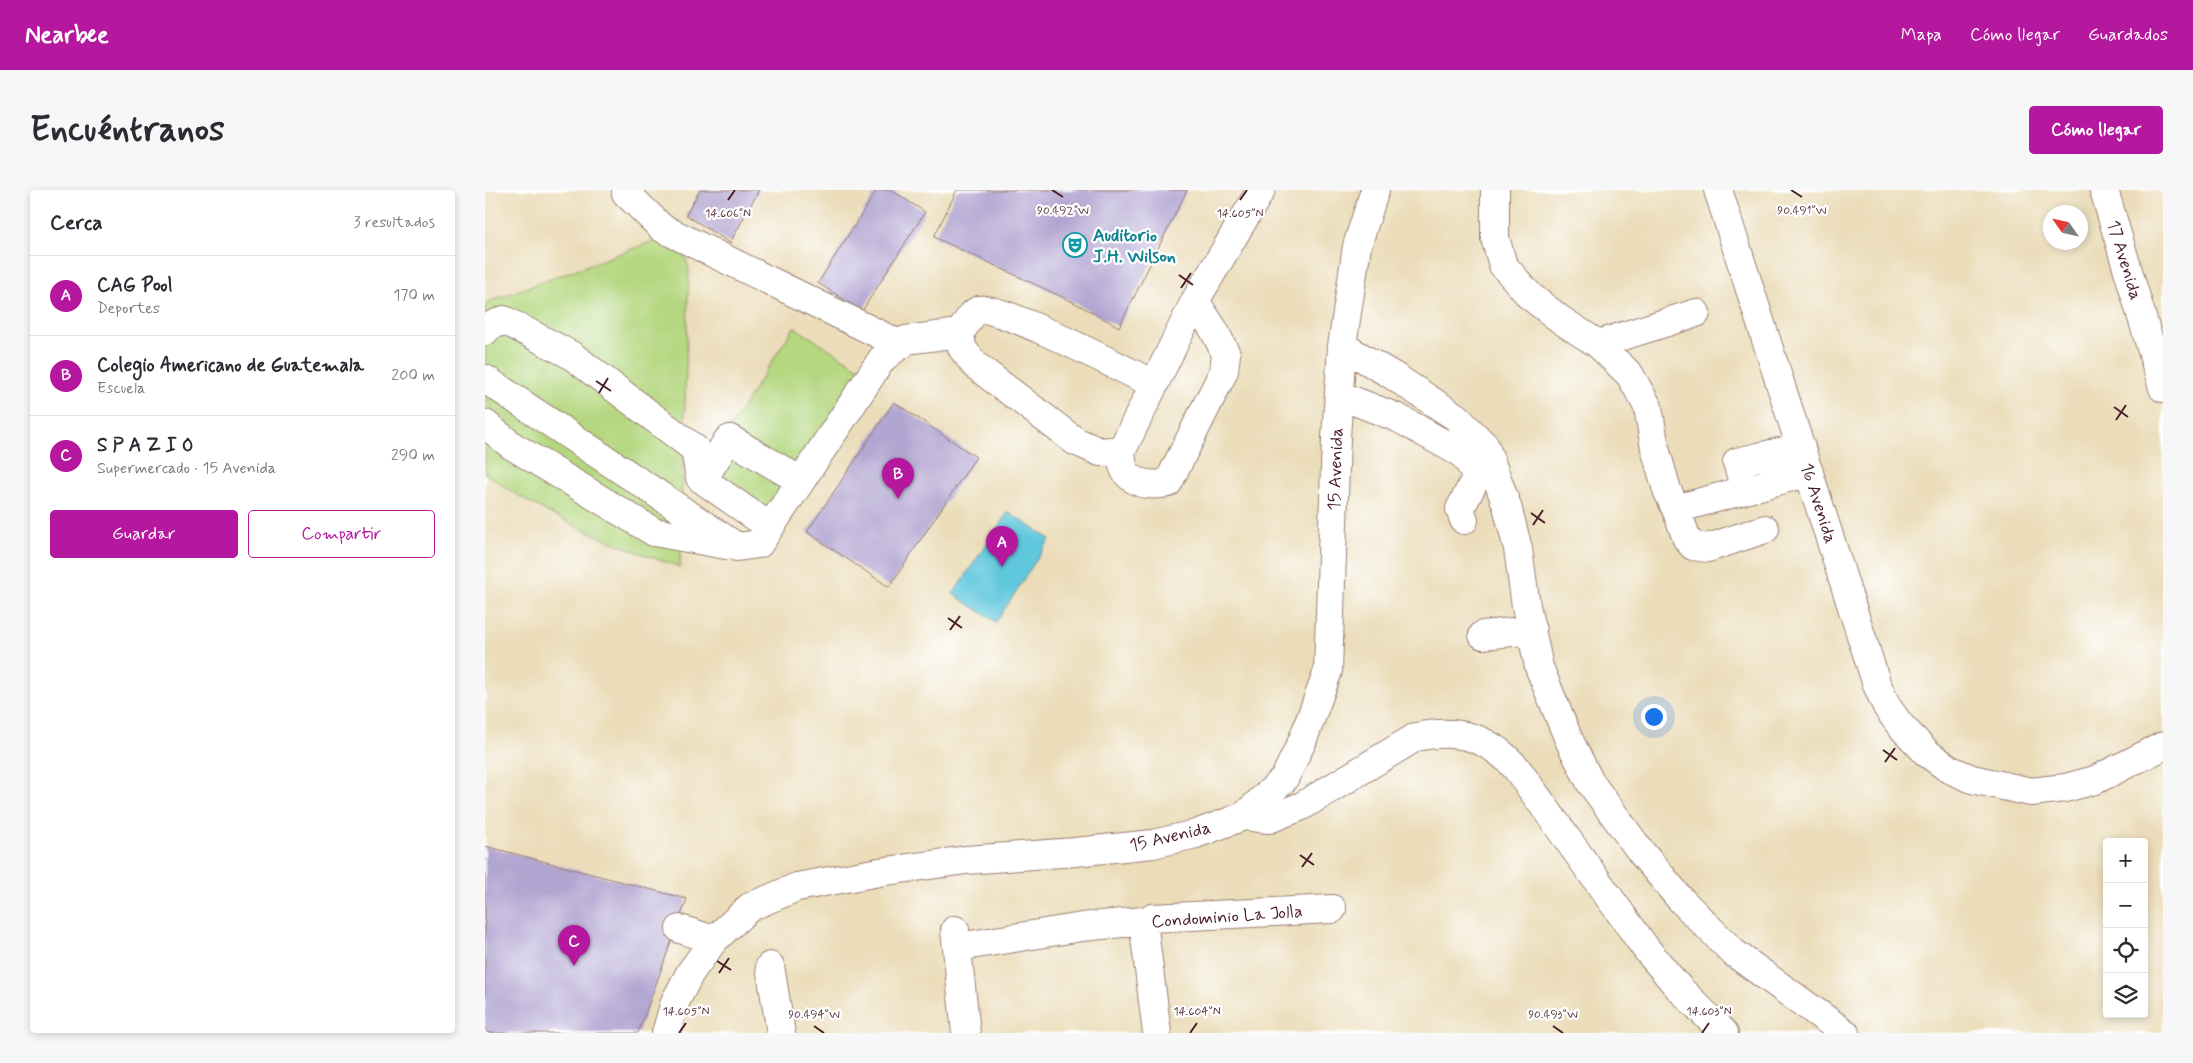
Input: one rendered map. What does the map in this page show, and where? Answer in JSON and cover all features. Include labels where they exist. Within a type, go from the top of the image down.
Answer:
[{"type":"street","points":[[626,190],[640,208],[662,228],[901,344]]},
{"type":"street","points":[[1195,301],[1214,330],[1226,354],[1225,371],[1168,483],[1154,486],[1133,479],[1124,471],[1120,462],[1122,450],[1195,301],[1261,190]]},
{"type":"street","name":"15 Avenida","points":[[666,1033],[675,1002],[690,973],[714,940],[750,907],[797,887],[879,872],[966,860],[1153,844],[1196,834],[1244,816],[1284,779],[1302,742],[1328,670],[1342,346],[1357,246],[1375,190]]},
{"type":"street","points":[[1495,190],[1495,238],[1503,265],[1530,296],[1561,320],[1598,344],[1630,375],[1648,407],[1655,448],[1687,539],[1693,546],[1708,548],[1765,529]]},
{"type":"street","name":"16 Avenida","points":[[1718,190],[1877,685],[1887,707],[1900,725],[1927,753],[1949,769],[1973,779],[2031,792],[2065,788],[2095,780],[2163,746]]},
{"type":"street","name":"17 Avenida","points":[[2104,190],[2163,388]]},
{"type":"street","points":[[1122,450],[1099,452],[1075,441],[975,365],[962,348],[960,333],[970,318],[980,310],[992,310],[1019,320],[1154,384]]},
{"type":"street","points":[[1598,344],[1643,328],[1696,313]]},
{"type":"street","points":[[485,331],[490,326],[503,320],[571,355],[695,449],[699,476],[771,527]]},
{"type":"street","points":[[485,424],[511,445],[654,532],[737,547],[759,544],[882,359],[906,340],[960,333]]},
{"type":"street","points":[[1342,346],[1392,375],[1456,417],[1485,446],[1507,506],[1518,549],[1539,667],[1569,740],[1590,782],[1641,852],[1682,901],[1734,953],[1845,1033]]},
{"type":"street","points":[[485,379],[737,547]]},
{"type":"street","points":[[1339,395],[1398,418],[1464,456],[1473,469],[1476,478],[1462,514]]},
{"type":"street","points":[[703,480],[730,439],[801,481]]},
{"type":"street","points":[[1676,509],[1745,490],[1805,459]]},
{"type":"street","points":[[1483,635],[1531,630]]},
{"type":"street","points":[[1244,816],[1269,819],[1302,806],[1416,737],[1451,733],[1482,741],[1507,758],[1517,769],[1647,950],[1679,988],[1724,1033]]},
{"type":"street","name":"Condominio La Jolla","points":[[1157,1033],[1143,920],[1151,918],[1332,909]]},
{"type":"street","points":[[966,1033],[957,938],[1143,920]]},
{"type":"street","points":[[680,929],[714,940]]},
{"type":"street","points":[[770,966],[781,1033]]},
{"type":"street","points":[[648,1033],[675,1002]]},
{"type":"green space","points":[[667,236],[676,242],[682,250],[689,269],[680,567],[629,549],[554,516],[530,503],[485,473],[485,303]]},
{"type":"green space","points":[[794,327],[872,376],[776,525],[699,476]]},
{"type":"water","points":[[1008,512],[1050,539],[996,622],[953,594]]},
{"type":"building","points":[[700,190],[759,190],[730,243],[686,215]]},
{"type":"building","points":[[877,190],[891,190],[925,212],[862,311],[818,283]]},
{"type":"building","points":[[957,190],[1187,190],[1119,327],[1075,303],[934,237]]},
{"type":"building","points":[[894,402],[976,457],[889,587],[807,532]]},
{"type":"building","points":[[485,846],[687,899],[638,1033],[485,1033]]},
{"type":"place","name":"Auditorio J.H. Wilson","points":[[1075,245]]},
{"type":"place","name":"Colegio Americano de Guatemala","points":[[898,499]]},
{"type":"place","name":"CAG Pool","points":[[1002,567]]},
{"type":"place","name":"S P A Z I O","points":[[574,966]]}]
